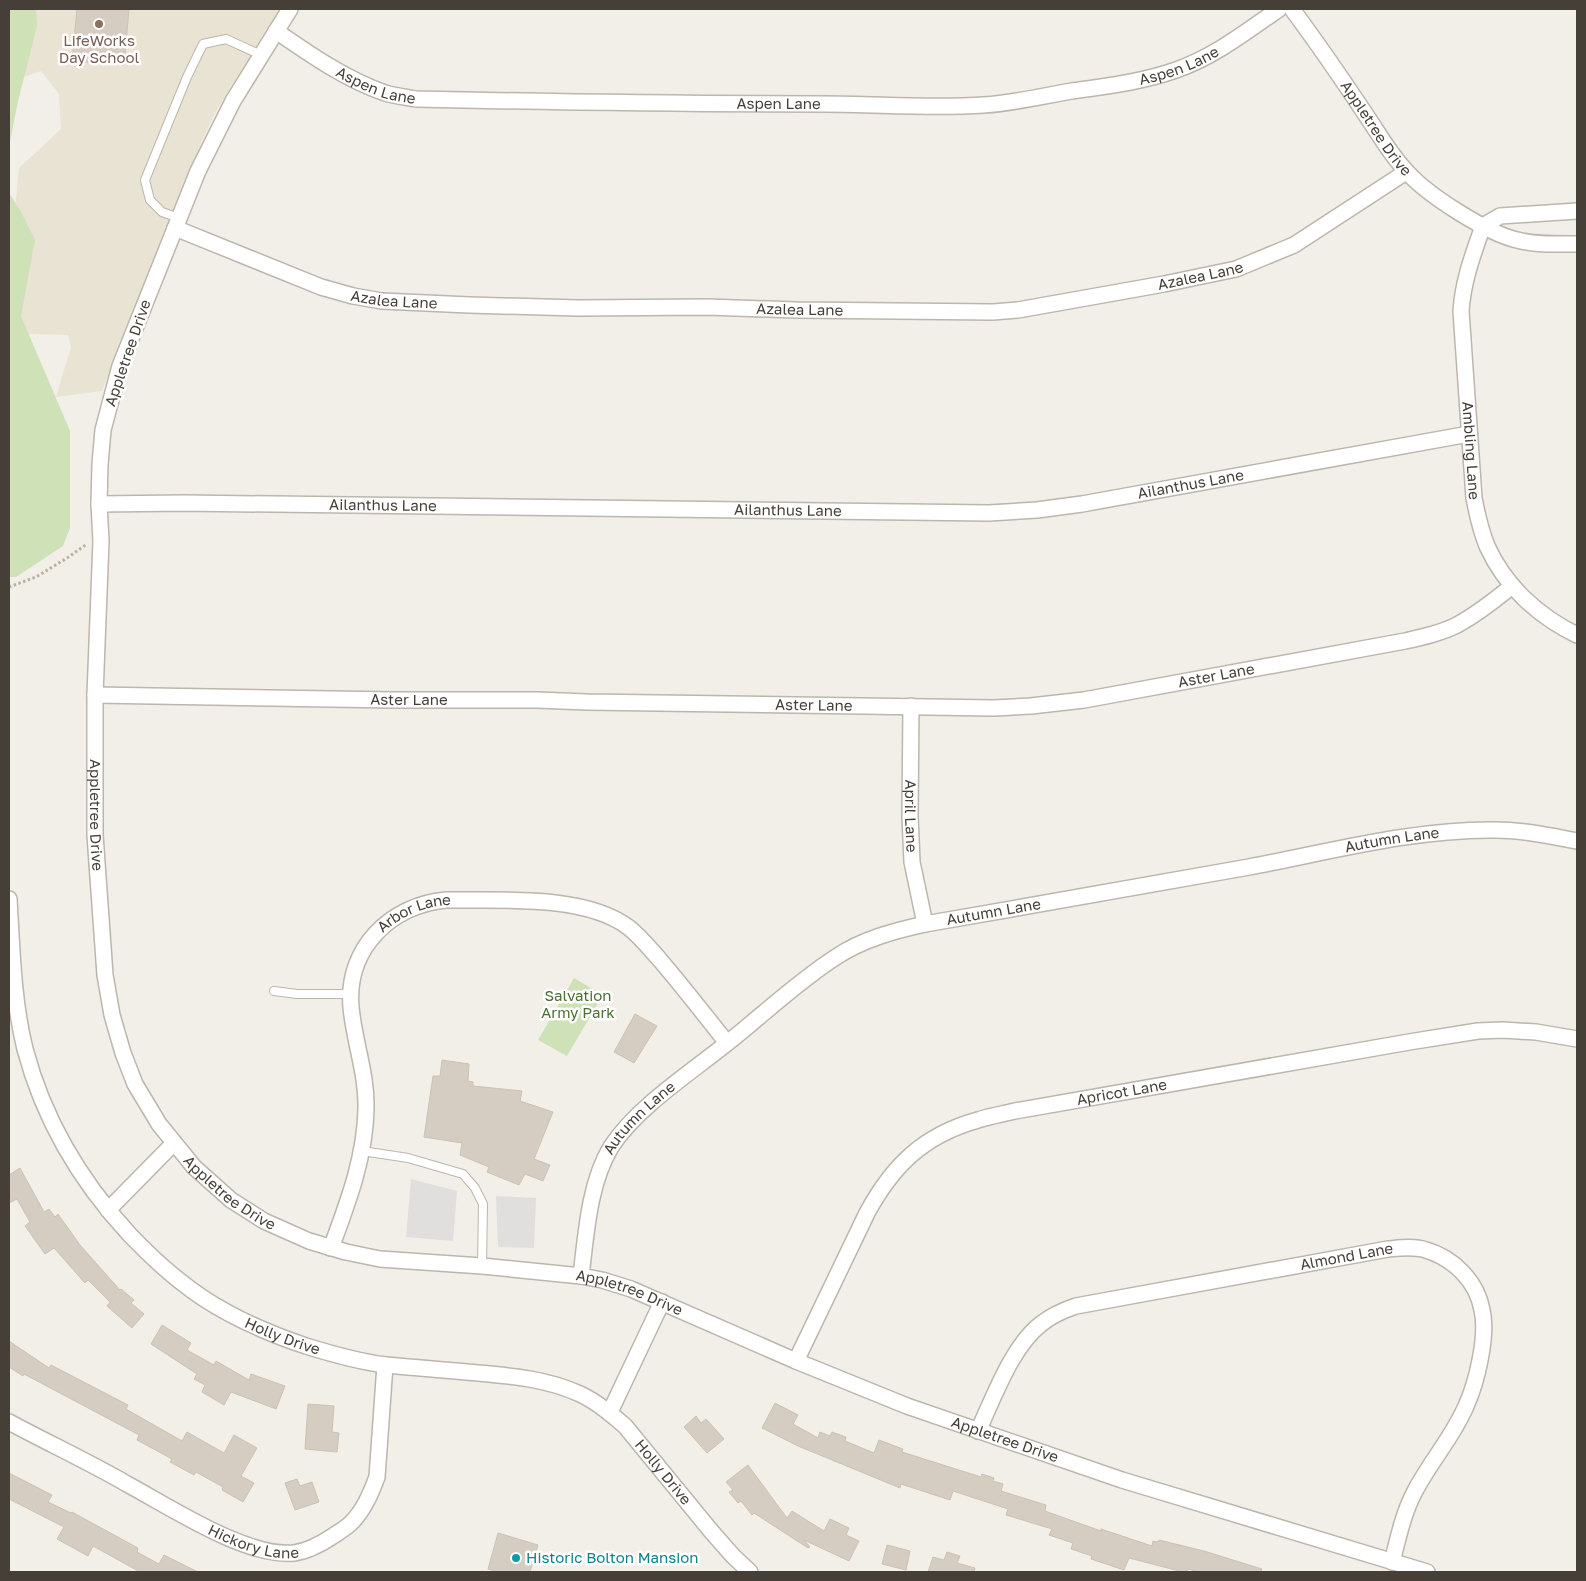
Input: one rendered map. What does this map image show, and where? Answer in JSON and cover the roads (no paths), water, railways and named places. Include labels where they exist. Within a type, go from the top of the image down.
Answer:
[{"type":"street","name":"Appletree Drive","points":[[290,9],[232,101],[198,171],[120,366],[103,430],[100,455],[99,504],[101,532],[95,695],[95,835],[106,975],[112,1015],[123,1053],[135,1084],[159,1124],[194,1167],[231,1200],[264,1221],[309,1241],[380,1259],[482,1266],[581,1276],[602,1280],[631,1289],[796,1362],[907,1406],[1122,1480],[1427,1572]]},
{"type":"street","name":"Aspen Lane","points":[[276,32],[329,67],[364,85],[387,93],[416,99],[650,104],[945,106],[984,105],[1017,101],[1148,79],[1178,70],[1202,59],[1233,41],[1279,9]]},
{"type":"street","name":"Appletree Drive","points":[[1292,9],[1406,172],[1418,183],[1440,199],[1500,235],[1517,240],[1577,244]]},
{"type":"street","name":"Azalea Lane","points":[[177,223],[321,287],[353,296],[382,301],[578,308],[707,307],[993,312],[1018,310],[1236,269],[1294,245],[1406,172]]},
{"type":"street","points":[[1483,226],[1500,216],[1577,211]]},
{"type":"street","name":"Ambling Lane","points":[[1483,226],[1468,270],[1462,295],[1461,311],[1474,498],[1480,525],[1488,547],[1512,586],[1543,614],[1577,635]]},
{"type":"street","name":"Ailanthus Lane","points":[[99,504],[184,503],[989,513],[1037,510],[1082,504],[1469,434]]},
{"type":"street","name":"Aster Lane","points":[[95,695],[994,708],[1032,706],[1084,700],[1405,641],[1434,634],[1457,625],[1477,613],[1512,586]]},
{"type":"street","name":"April Lane","points":[[911,706],[910,816],[912,862],[925,924]]},
{"type":"street","name":"Autumn Lane","points":[[581,1276],[593,1198],[601,1169],[611,1148],[628,1125],[650,1104],[794,988],[837,956],[867,940],[896,930],[925,924],[1412,836],[1459,831],[1495,830],[1534,833],[1577,841]]},
{"type":"street","name":"Holly Drive","points":[[9,899],[19,1018],[26,1050],[41,1099],[52,1124],[87,1183],[108,1210],[169,1273],[202,1298],[244,1322],[272,1335],[326,1352],[385,1365],[508,1374],[554,1384],[582,1394],[610,1412],[625,1426],[727,1550],[750,1572]]},
{"type":"street","name":"Arbor Lane","points":[[331,1248],[348,1202],[362,1151],[366,1106],[365,1085],[351,1008],[351,994],[356,968],[364,949],[381,928],[395,917],[414,907],[446,900],[555,903],[584,907],[606,915],[628,927],[644,942],[727,1043]]},
{"type":"street","name":"Apricot Lane","points":[[796,1362],[866,1213],[879,1190],[898,1167],[913,1153],[950,1130],[978,1120],[1015,1112],[1478,1031],[1536,1032],[1577,1039]]},
{"type":"street","points":[[108,1210],[174,1143]]},
{"type":"street","name":"Almond Lane","points":[[978,1431],[1003,1377],[1020,1346],[1040,1324],[1059,1312],[1076,1306],[1388,1249],[1424,1249],[1444,1257],[1455,1264],[1477,1292],[1484,1320],[1482,1349],[1467,1404],[1457,1426],[1413,1494],[1392,1562]]},
{"type":"street","points":[[610,1412],[662,1302]]},
{"type":"street","name":"Hickory Lane","points":[[9,1422],[213,1530],[256,1549],[273,1553],[295,1553],[323,1543],[351,1524],[362,1510],[371,1493],[377,1477],[385,1365]]},
{"type":"lane","points":[[177,223],[150,200],[146,180],[187,77],[203,44],[226,39],[261,55]]},
{"type":"lane","points":[[274,991],[297,994],[351,994]]},
{"type":"lane","points":[[362,1151],[408,1158],[463,1174],[475,1188],[483,1204],[482,1266]]},
{"type":"place","name":"LifeWorks Day School","points":[[99,24]]},
{"type":"place","name":"Historic Bolton Mansion","points":[[516,1558]]},
{"type":"park label","name":"Salvation Army Park","points":[[578,1004]]}]
